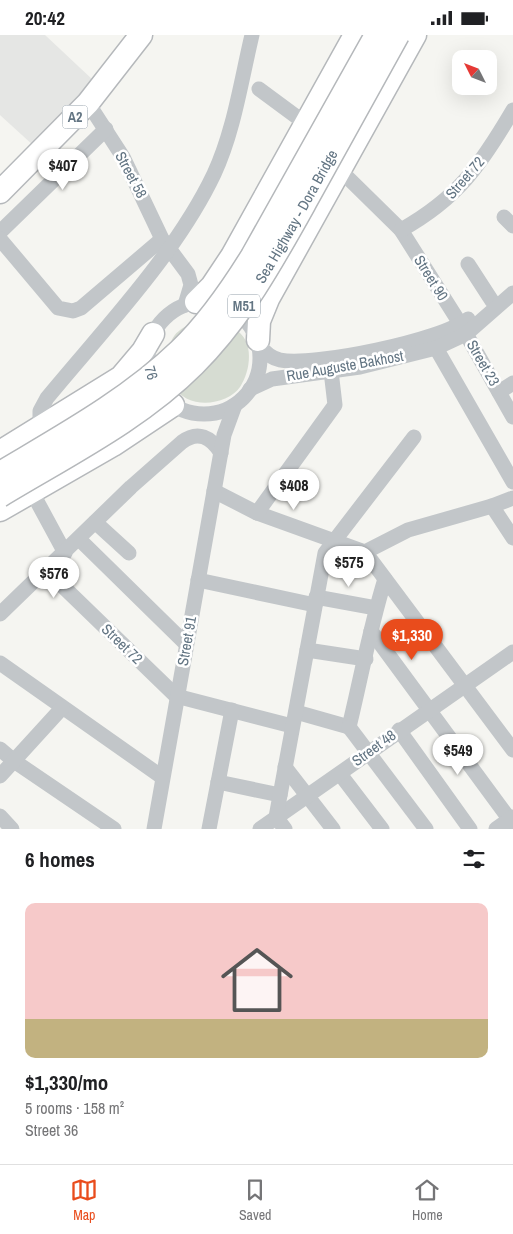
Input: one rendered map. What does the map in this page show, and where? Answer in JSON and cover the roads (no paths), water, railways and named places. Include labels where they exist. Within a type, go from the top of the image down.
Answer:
[{"type":"highway","name":"A2","points":[[0,192],[88,103],[142,35]]},
{"type":"highway","points":[[190,303],[216,281],[232,256],[355,35]]},
{"type":"highway","name":"Sea Highway - Dora Bridge","points":[[0,473],[87,421],[150,376],[180,350],[207,321],[232,289],[252,256],[376,35]]},
{"type":"highway","name":"Sea Highway - Dora Bridge","points":[[0,496],[126,419],[154,399],[192,366],[224,333],[264,278],[398,35]]},
{"type":"highway","points":[[258,343],[261,315],[276,285],[341,171],[414,35]]},
{"type":"highway","points":[[232,256],[233,270],[236,277],[247,287],[262,290],[276,285]]},
{"type":"highway","points":[[0,452],[122,377],[143,351],[153,334]]},
{"type":"highway","points":[[0,510],[179,409]]},
{"type":"street","points":[[40,427],[40,411],[46,398],[165,244],[198,205],[224,147],[252,35]]},
{"type":"street","points":[[259,89],[306,123]]},
{"type":"street","name":"Street 58","points":[[88,103],[123,157],[165,244],[182,265],[191,285],[190,303]]},
{"type":"street","name":"Street 72","points":[[401,230],[445,202],[465,183],[513,110]]},
{"type":"street","points":[[0,232],[106,129]]},
{"type":"street","name":"Street 90","points":[[341,171],[401,230],[464,330]]},
{"type":"street","points":[[0,239],[58,308],[73,311],[81,308],[165,244]]},
{"type":"street","points":[[468,264],[492,301]]},
{"type":"street","name":"Rue Auguste Bakhost","points":[[258,343],[268,355],[281,360],[330,358],[382,349],[464,330],[513,281]]},
{"type":"street","name":"Rue Auguste Bakhost","points":[[250,389],[272,379],[381,363],[436,348],[464,330],[513,293]]},
{"type":"street","points":[[153,334],[166,316],[190,303],[209,301],[234,310],[244,318],[258,343],[259,368],[250,389],[235,405],[211,414],[179,409],[184,430],[173,449]]},
{"type":"street","name":"Street 23","points":[[464,330],[513,417]]},
{"type":"street","name":"76","points":[[153,334],[147,360],[149,373],[162,397],[179,409]]},
{"type":"street","points":[[436,348],[513,482]]},
{"type":"street","points":[[257,513],[335,405],[330,371]]},
{"type":"street","points":[[499,392],[513,383]]},
{"type":"street","name":"Street 91","points":[[154,829],[176,696],[221,453],[226,427],[235,405]]},
{"type":"street","points":[[0,614],[173,449],[187,439],[201,435],[214,443],[221,453]]},
{"type":"street","points":[[281,823],[280,795],[325,553],[414,437]]},
{"type":"street","points":[[214,491],[257,513],[332,542],[365,552],[513,750]]},
{"type":"street","points":[[32,492],[65,553]]},
{"type":"street","points":[[365,552],[408,530],[492,506],[513,498]]},
{"type":"street","points":[[492,506],[513,538]]},
{"type":"street","points":[[96,522],[129,553]]},
{"type":"street","points":[[79,539],[186,644]]},
{"type":"street","name":"Street 72","points":[[47,571],[176,696]]},
{"type":"street","points":[[349,727],[366,659],[376,608],[386,579]]},
{"type":"street","points":[[198,580],[316,601],[376,608]]},
{"type":"street","points":[[371,631],[428,710],[512,820],[496,829]]},
{"type":"street","points":[[307,650],[366,659]]},
{"type":"street","name":"Street 48","points":[[260,829],[281,823],[308,797],[399,730],[513,651]]},
{"type":"street","points":[[0,663],[162,777]]},
{"type":"street","points":[[176,696],[232,710],[349,727],[426,829]]},
{"type":"street","points":[[0,776],[62,708]]},
{"type":"street","points":[[209,829],[232,710]]},
{"type":"street","points":[[399,730],[470,829]]},
{"type":"street","points":[[0,749],[14,761],[114,829]]},
{"type":"street","points":[[285,767],[333,829]]},
{"type":"street","points":[[340,774],[382,829]]},
{"type":"street","points":[[218,783],[280,795]]},
{"type":"street","points":[[0,816],[12,829]]}]
